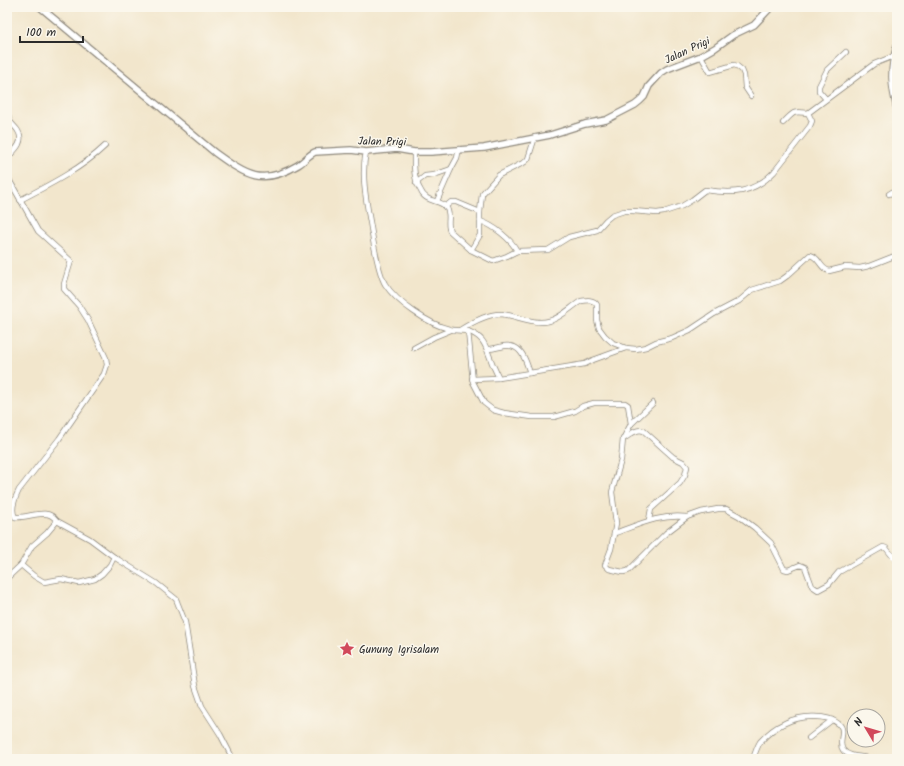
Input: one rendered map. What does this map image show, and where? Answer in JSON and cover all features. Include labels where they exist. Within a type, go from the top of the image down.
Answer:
[{"type":"main road","points":[[897,46],[894,56],[891,82],[897,108]]},
{"type":"street","name":"Jalan Prigi","points":[[40,7],[214,152],[242,172],[256,177],[268,177],[279,174],[300,164],[310,154],[315,152],[351,150],[366,152],[397,149],[414,152],[431,152],[499,146],[550,135],[585,124],[606,120],[634,106],[640,101],[654,80],[661,73],[667,69],[701,56],[733,35],[754,25],[771,7]]},
{"type":"street","points":[[826,99],[819,91],[819,86],[829,67],[846,52]]},
{"type":"street","points":[[701,56],[710,72],[734,65],[740,67],[744,75],[745,87],[751,96]]},
{"type":"street","points":[[783,123],[794,112],[797,111],[808,113],[874,64],[894,56]]},
{"type":"street","points":[[7,109],[9,120],[18,131],[21,138],[17,147],[7,158]]},
{"type":"street","points":[[414,152],[414,174],[416,183],[424,196],[430,200],[437,201],[446,207],[449,212],[448,228],[450,231],[471,250],[493,261],[507,256],[517,250],[548,250],[569,237],[597,230],[606,220],[624,211],[657,213],[682,206],[705,190],[717,192],[741,192],[754,188],[767,179],[810,126],[812,121],[808,113]]},
{"type":"street","points":[[471,250],[480,235],[482,194],[499,175],[528,160],[535,138]]},
{"type":"street","points":[[20,200],[86,162],[105,146]]},
{"type":"street","points":[[437,201],[451,169],[458,158],[459,149]]},
{"type":"street","points":[[366,152],[364,158],[364,173],[368,211],[385,284],[413,311],[424,319],[451,330],[468,332],[479,337],[488,349],[499,378]]},
{"type":"street","points":[[416,183],[425,176],[434,175],[451,169]]},
{"type":"street","points":[[7,176],[38,231],[71,261],[64,289],[79,306],[88,320],[106,358],[107,365],[104,374],[59,439],[19,490],[14,498],[13,514],[15,517],[39,513],[54,517],[57,521],[90,539],[114,557],[156,583],[176,599],[185,622],[195,686],[202,706],[220,734],[233,759]]},
{"type":"street","points":[[889,194],[897,189]]},
{"type":"street","points":[[446,207],[451,202],[456,202],[480,212]]},
{"type":"street","points":[[480,221],[487,224],[511,241],[517,250]]},
{"type":"street","points":[[459,330],[474,322],[495,314],[528,320],[548,321],[554,319],[581,301],[587,300],[593,301],[597,305],[597,320],[599,328],[604,336],[613,343],[636,350],[656,342],[672,338],[690,330],[714,314],[740,301],[752,290],[780,281],[810,255],[816,257],[821,267],[829,271],[845,267],[860,268],[897,255]]},
{"type":"street","points":[[414,348],[451,330]]},
{"type":"street","points":[[468,332],[472,379],[484,403],[498,412],[532,417],[554,417],[575,411],[583,406],[594,403],[625,403],[628,405],[631,424]]},
{"type":"street","points":[[488,349],[504,346],[516,347],[522,352],[530,373]]},
{"type":"street","points":[[472,379],[499,378],[585,364],[626,348]]},
{"type":"street","points":[[653,403],[631,424],[623,439],[621,460],[612,492],[616,523],[606,566],[609,569],[626,571],[630,569],[666,533],[687,517],[701,512],[718,509],[726,509],[739,516],[771,543],[784,568],[788,570],[802,565],[805,567],[813,587],[818,590],[830,583],[839,572],[883,548],[886,548],[897,562]]},
{"type":"street","points":[[623,439],[639,430],[644,430],[686,467],[685,474],[680,483],[651,509],[649,520]]},
{"type":"street","points":[[614,533],[649,520],[665,516],[675,515],[687,517]]},
{"type":"street","points":[[7,578],[21,565],[32,546],[47,533],[57,521]]},
{"type":"street","points":[[21,565],[44,582],[61,579],[79,583],[102,574],[110,565],[114,557]]},
{"type":"street","points":[[753,759],[760,742],[770,733],[786,723],[808,717],[832,720],[840,725],[842,730],[840,744],[846,753],[872,759]]},
{"type":"street","points":[[809,738],[832,720]]},
{"type":"place","name":"Gunung Igrisalam","points":[[347,649]]}]
